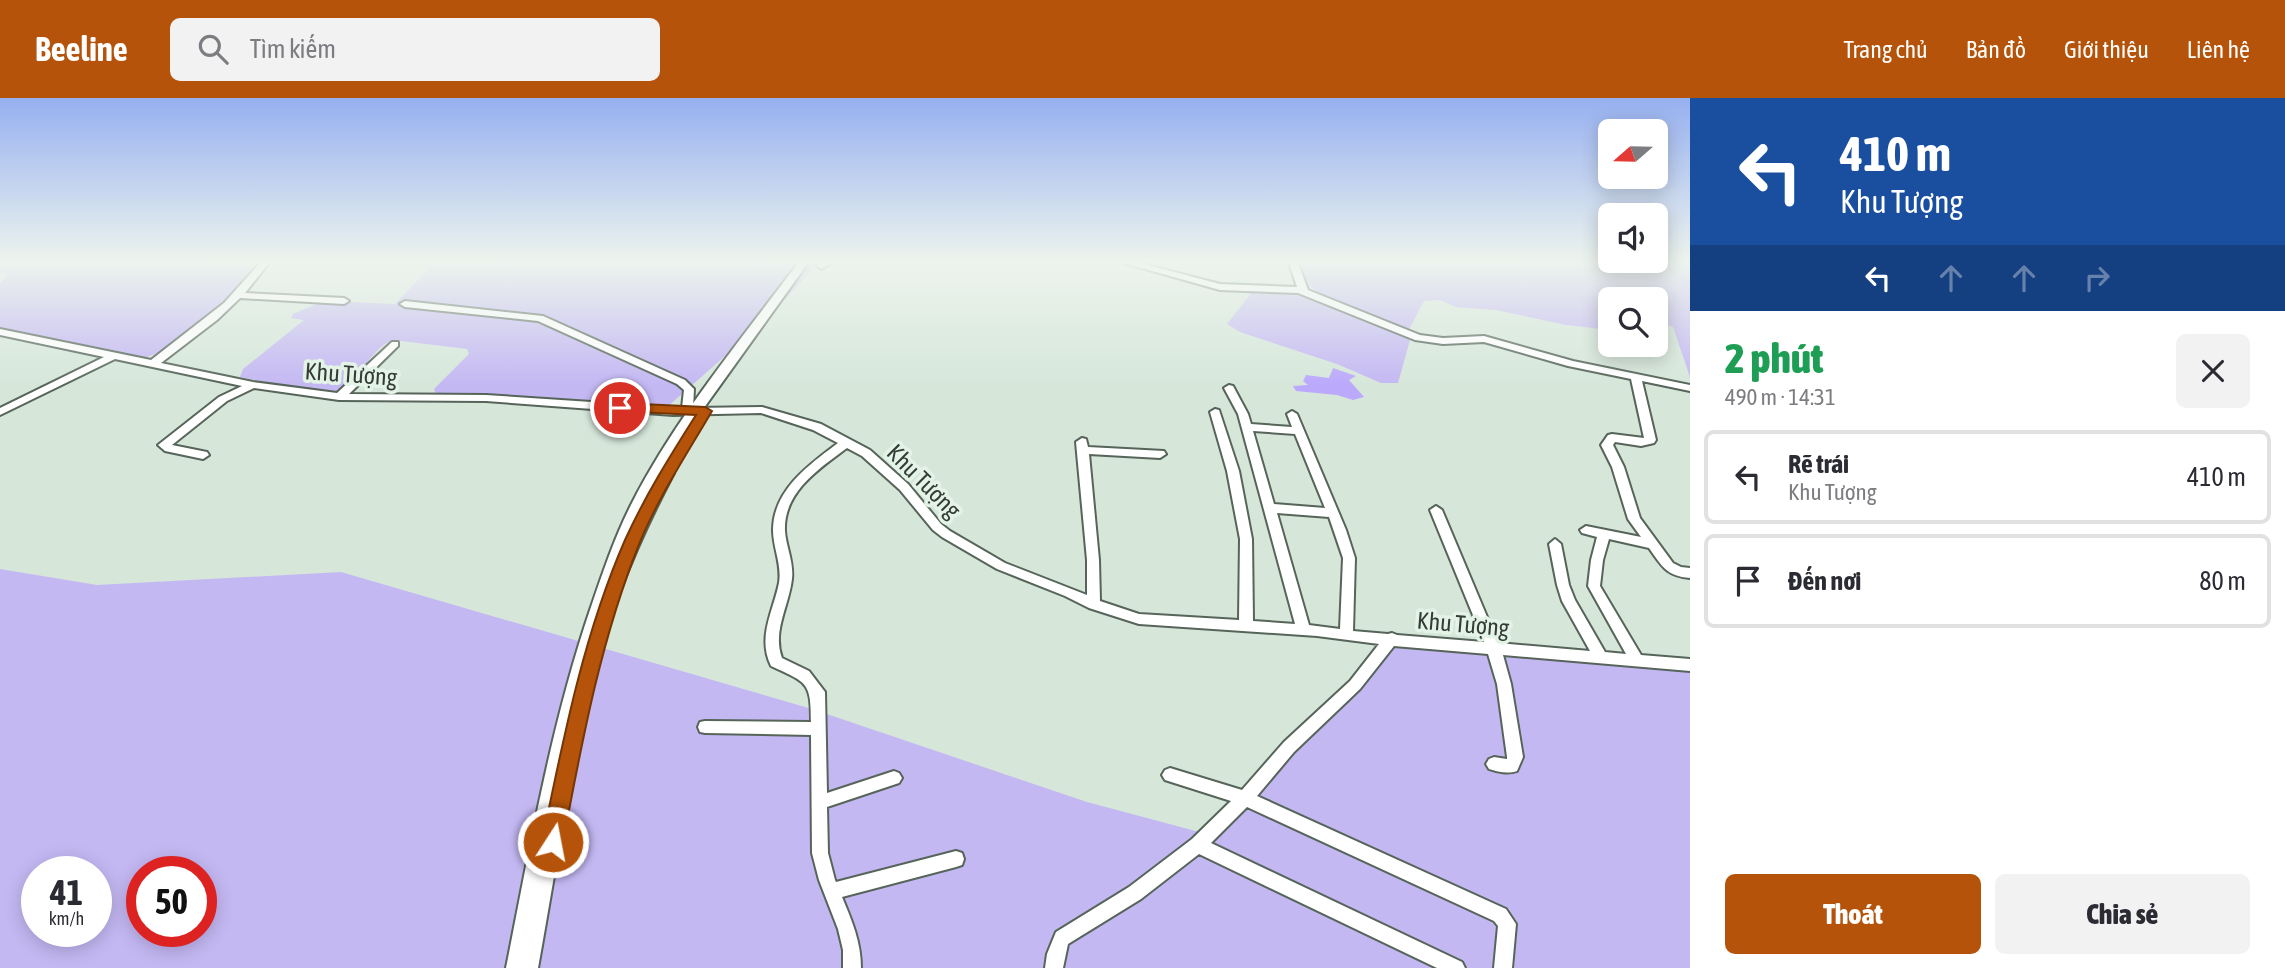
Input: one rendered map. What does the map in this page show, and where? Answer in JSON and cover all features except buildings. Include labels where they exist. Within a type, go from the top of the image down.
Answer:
[{"type":"main road","points":[[516,968],[561,739],[591,626],[622,540],[645,491],[696,411],[774,304]]},
{"type":"main road","points":[[528,968],[572,742],[601,627],[632,542],[696,411],[787,304]]},
{"type":"street","points":[[154,363],[228,304]]},
{"type":"street","points":[[405,304],[540,318],[681,382],[689,389],[686,401],[696,411]]},
{"type":"street","points":[[1333,304],[1418,338],[1443,341],[1484,339],[1572,364],[1690,388]]},
{"type":"street","name":"Khu Tượng","points":[[0,332],[253,385],[339,397],[486,398],[696,411],[762,410],[817,427],[883,466],[946,534],[1001,566],[1094,604],[1139,619],[1392,638],[1690,665]]},
{"type":"street","points":[[339,397],[395,344]]},
{"type":"street","points":[[0,412],[113,356]]},
{"type":"street","points":[[1636,377],[1650,440],[1641,442],[1615,437],[1608,440],[1607,445],[1618,467],[1634,519],[1673,570],[1690,573]]},
{"type":"street","points":[[203,455],[164,445],[223,399],[253,385]]},
{"type":"street","points":[[1229,388],[1246,428],[1304,631]]},
{"type":"street","points":[[1215,412],[1233,471],[1246,539],[1246,627]]},
{"type":"street","points":[[1292,414],[1349,558],[1346,636]]},
{"type":"street","points":[[1246,428],[1298,431]]},
{"type":"street","points":[[846,443],[803,477],[784,506],[779,524],[786,578],[777,608],[771,652],[776,662],[804,675],[818,692],[820,853],[847,929],[852,950],[852,968]]},
{"type":"street","points":[[1094,604],[1093,559],[1082,446],[1160,454]]},
{"type":"street","points":[[1269,508],[1333,513]]},
{"type":"street","points":[[1436,510],[1494,649],[1504,684],[1515,757],[1512,766],[1494,764]]},
{"type":"street","points":[[1586,530],[1653,544]]},
{"type":"street","points":[[1604,534],[1594,586],[1637,660]]},
{"type":"street","points":[[1555,544],[1569,601],[1601,658]]},
{"type":"street","points":[[1054,968],[1062,938],[1135,893],[1198,845],[1245,798],[1289,747],[1355,685],[1392,638]]},
{"type":"street","points":[[705,727],[819,729]]},
{"type":"street","points":[[1170,775],[1245,798],[1500,915],[1507,924],[1503,968]]},
{"type":"street","points":[[819,803],[894,778]]},
{"type":"street","points":[[1198,845],[1456,968]]},
{"type":"street","points":[[832,891],[956,859]]},
{"type":"shaded area","points":[[0,304],[225,304],[171,346],[143,358],[0,329]]},
{"type":"shaded area","points":[[318,304],[781,304],[666,408],[487,394],[436,394],[434,389],[469,354],[467,349],[393,340],[377,351],[347,384],[327,394],[240,377],[243,369],[304,320],[291,318],[293,314]]},
{"type":"shaded area","points":[[1243,304],[1325,304],[1410,340],[1398,383],[1381,383],[1337,364],[1240,332],[1227,324]]},
{"type":"shaded area","points":[[1340,304],[1423,304],[1407,333]]},
{"type":"shaded area","points":[[1448,304],[1598,304],[1598,329],[1566,325],[1496,310],[1456,307]]},
{"type":"shaded area","points":[[1668,304],[1690,304],[1690,377],[1673,327],[1668,325]]},
{"type":"shaded area","points":[[1333,368],[1356,376],[1349,380],[1364,397],[1353,400],[1337,395],[1296,391],[1293,386],[1308,385],[1303,381],[1306,375],[1329,378]]},
{"type":"shaded area","points":[[0,569],[97,585],[341,572],[812,709],[1087,802],[1218,837],[1272,772],[1398,643],[1690,669],[1690,968],[0,968]]},
{"type":"route","points":[[553,842],[572,742],[601,627],[632,542],[655,493],[705,411],[673,412],[620,408]]}]
